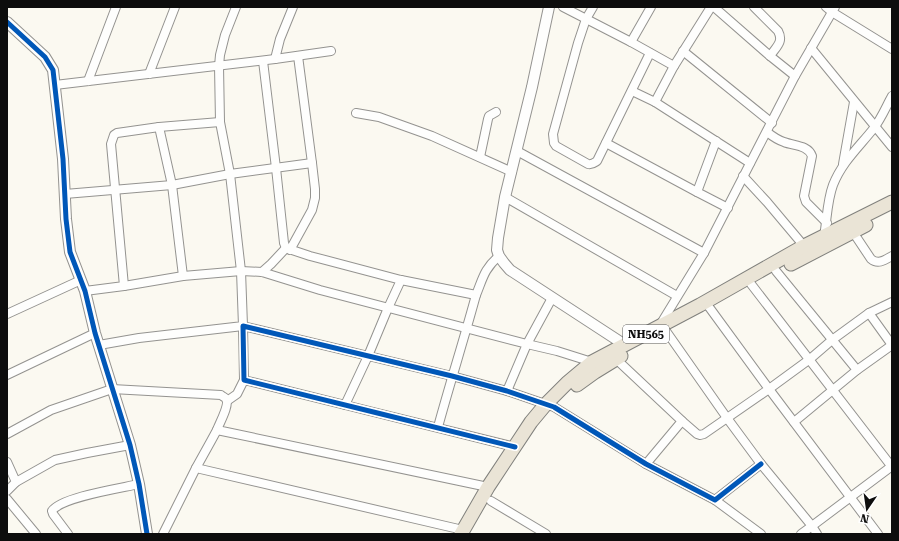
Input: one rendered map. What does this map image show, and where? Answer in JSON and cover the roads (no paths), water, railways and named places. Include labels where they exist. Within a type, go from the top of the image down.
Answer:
[{"type":"highway","name":"NH565","points":[[465,533],[488,487],[531,422],[577,385],[616,359],[651,341],[662,329],[804,246],[825,230],[892,202]]},
{"type":"highway","name":"NH565","points":[[465,533],[491,501],[519,453],[567,383],[592,362],[625,345],[709,307],[892,211]]},
{"type":"street","points":[[88,81],[116,7]]},
{"type":"street","points":[[149,74],[175,7]]},
{"type":"street","points":[[227,401],[237,394],[244,380],[241,271],[230,174],[220,122],[220,55],[225,35],[236,7]]},
{"type":"street","points":[[275,59],[280,39],[292,7]]},
{"type":"street","points":[[549,7],[532,87],[505,198],[497,250],[499,256],[510,270],[625,345]]},
{"type":"street","points":[[563,7],[674,66]]},
{"type":"street","points":[[593,7],[586,19],[576,50],[553,134],[553,139],[556,146],[590,165],[594,164],[606,144],[650,53]]},
{"type":"street","points":[[631,42],[651,7]]},
{"type":"street","points":[[654,102],[683,51],[711,7]]},
{"type":"street","points":[[714,7],[795,76]]},
{"type":"street","points":[[754,7],[778,31],[781,36],[780,42],[770,56]]},
{"type":"street","points":[[817,534],[761,464],[662,329],[677,296],[704,253],[831,9],[892,49]]},
{"type":"street","points":[[7,22],[45,57],[54,70],[70,252],[85,291],[95,332],[130,446],[139,484],[147,534]]},
{"type":"street","points":[[811,48],[854,102],[892,146]]},
{"type":"street","points":[[55,85],[263,61],[331,51]]},
{"type":"street","points":[[683,51],[772,123]]},
{"type":"street","points":[[262,272],[288,249],[312,210],[315,198],[312,162],[298,56]]},
{"type":"street","points":[[263,61],[284,243],[288,249],[401,280],[476,295]]},
{"type":"street","points":[[632,90],[654,102],[750,163]]},
{"type":"street","points":[[842,165],[875,127],[892,96]]},
{"type":"street","points":[[825,230],[830,195],[842,165],[854,102]]},
{"type":"street","points":[[480,157],[489,116],[496,112]]},
{"type":"street","points":[[356,113],[379,117],[432,136],[512,172]]},
{"type":"street","points":[[124,286],[111,144],[114,134],[158,127],[220,122]]},
{"type":"street","points":[[158,127],[172,185],[183,276]]},
{"type":"street","points":[[767,132],[780,140],[804,148],[811,152],[812,156],[804,196],[806,202],[825,230]]},
{"type":"street","points":[[697,192],[716,141]]},
{"type":"street","points":[[606,144],[728,208]]},
{"type":"street","points":[[517,151],[704,253]]},
{"type":"street","points":[[65,194],[115,191],[172,185],[230,174],[312,162]]},
{"type":"street","points":[[743,176],[804,246]]},
{"type":"street","points":[[505,198],[677,296]]},
{"type":"street","points":[[853,232],[871,259],[874,261],[881,262],[892,256]]},
{"type":"street","points":[[438,427],[476,295],[487,269],[499,256]]},
{"type":"street","points":[[85,291],[183,276],[241,271],[262,272],[320,290],[557,351],[592,362]]},
{"type":"street","points":[[776,271],[857,370]]},
{"type":"street","points":[[7,314],[81,280]]},
{"type":"street","points":[[345,405],[401,280]]},
{"type":"street","points":[[752,284],[892,466],[801,534]]},
{"type":"street","points":[[507,391],[527,344],[552,298]]},
{"type":"street","points":[[616,359],[682,421],[700,435],[704,434],[810,359],[832,340],[870,314],[892,302]]},
{"type":"street","points":[[709,307],[875,533]]},
{"type":"street","points":[[794,422],[857,370],[892,345],[870,314]]},
{"type":"street","points":[[99,345],[139,338],[243,326],[452,376],[507,391],[550,406],[646,464],[715,500],[761,534]]},
{"type":"street","points":[[7,375],[95,332]]},
{"type":"street","points":[[244,380],[515,447]]},
{"type":"street","points":[[7,434],[51,410],[112,389],[215,395],[226,398],[227,406],[211,441],[163,534]]},
{"type":"street","points":[[646,464],[682,421]]},
{"type":"street","points":[[216,430],[488,487]]},
{"type":"street","points":[[7,491],[16,482],[55,460],[130,446]]},
{"type":"street","points":[[7,462],[16,482]]},
{"type":"street","points":[[715,500],[761,464]]},
{"type":"street","points":[[196,468],[465,533]]},
{"type":"street","points":[[68,534],[52,514],[54,508],[66,501],[83,496],[139,484]]},
{"type":"street","points":[[7,499],[36,534]]},
{"type":"street","points":[[491,501],[546,534]]}]
